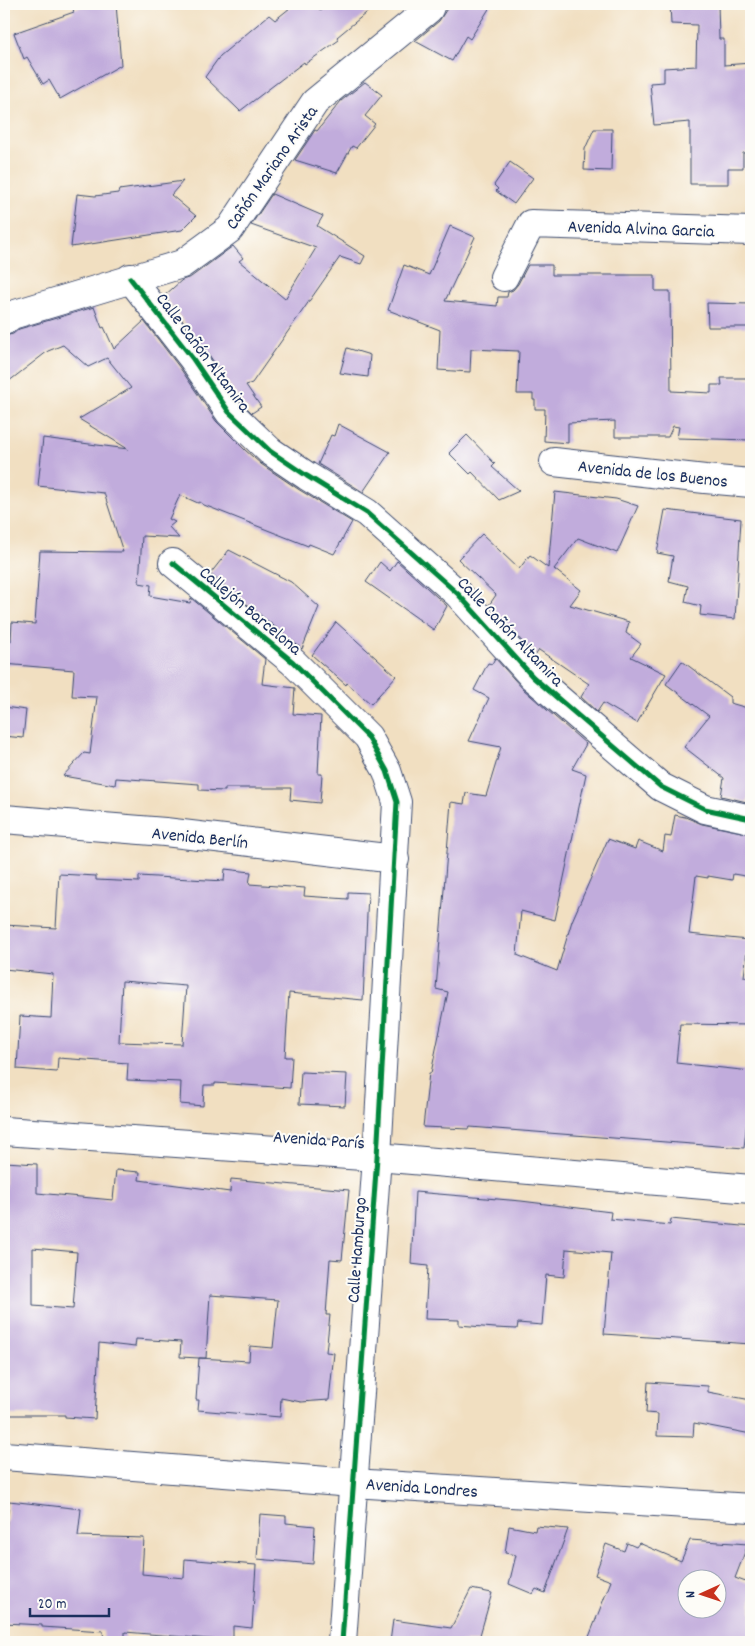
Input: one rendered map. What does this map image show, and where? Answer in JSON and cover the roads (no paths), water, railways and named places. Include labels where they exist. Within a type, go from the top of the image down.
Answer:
[{"type":"street","name":"Cañón Mariano Arista","points":[[4,321],[12,315],[130,278],[182,264],[230,229],[315,102],[429,9],[431,4]]},
{"type":"street","name":"Avenida Alvina Garcia","points":[[504,277],[531,224],[751,231]]},
{"type":"street","name":"Calle Cañón Altamira","points":[[130,278],[193,359],[229,412],[270,451],[367,513],[458,594],[533,677],[661,787],[705,809],[751,819]]},
{"type":"street","name":"Avenida de los Buenos","points":[[554,462],[751,483]]},
{"type":"street","name":"Callejón Barcelona","points":[[173,563],[293,662],[368,737],[387,771],[397,802],[395,859]]},
{"type":"street","name":"Avenida Berlín","points":[[4,819],[165,832],[395,859]]},
{"type":"street","name":"Calle Hamburgo","points":[[342,1642],[377,1157],[395,859]]},
{"type":"street","name":"Avenida París","points":[[4,1131],[377,1157],[751,1189]]},
{"type":"street","name":"Avenida Londres","points":[[4,1456],[353,1482],[751,1508]]}]
